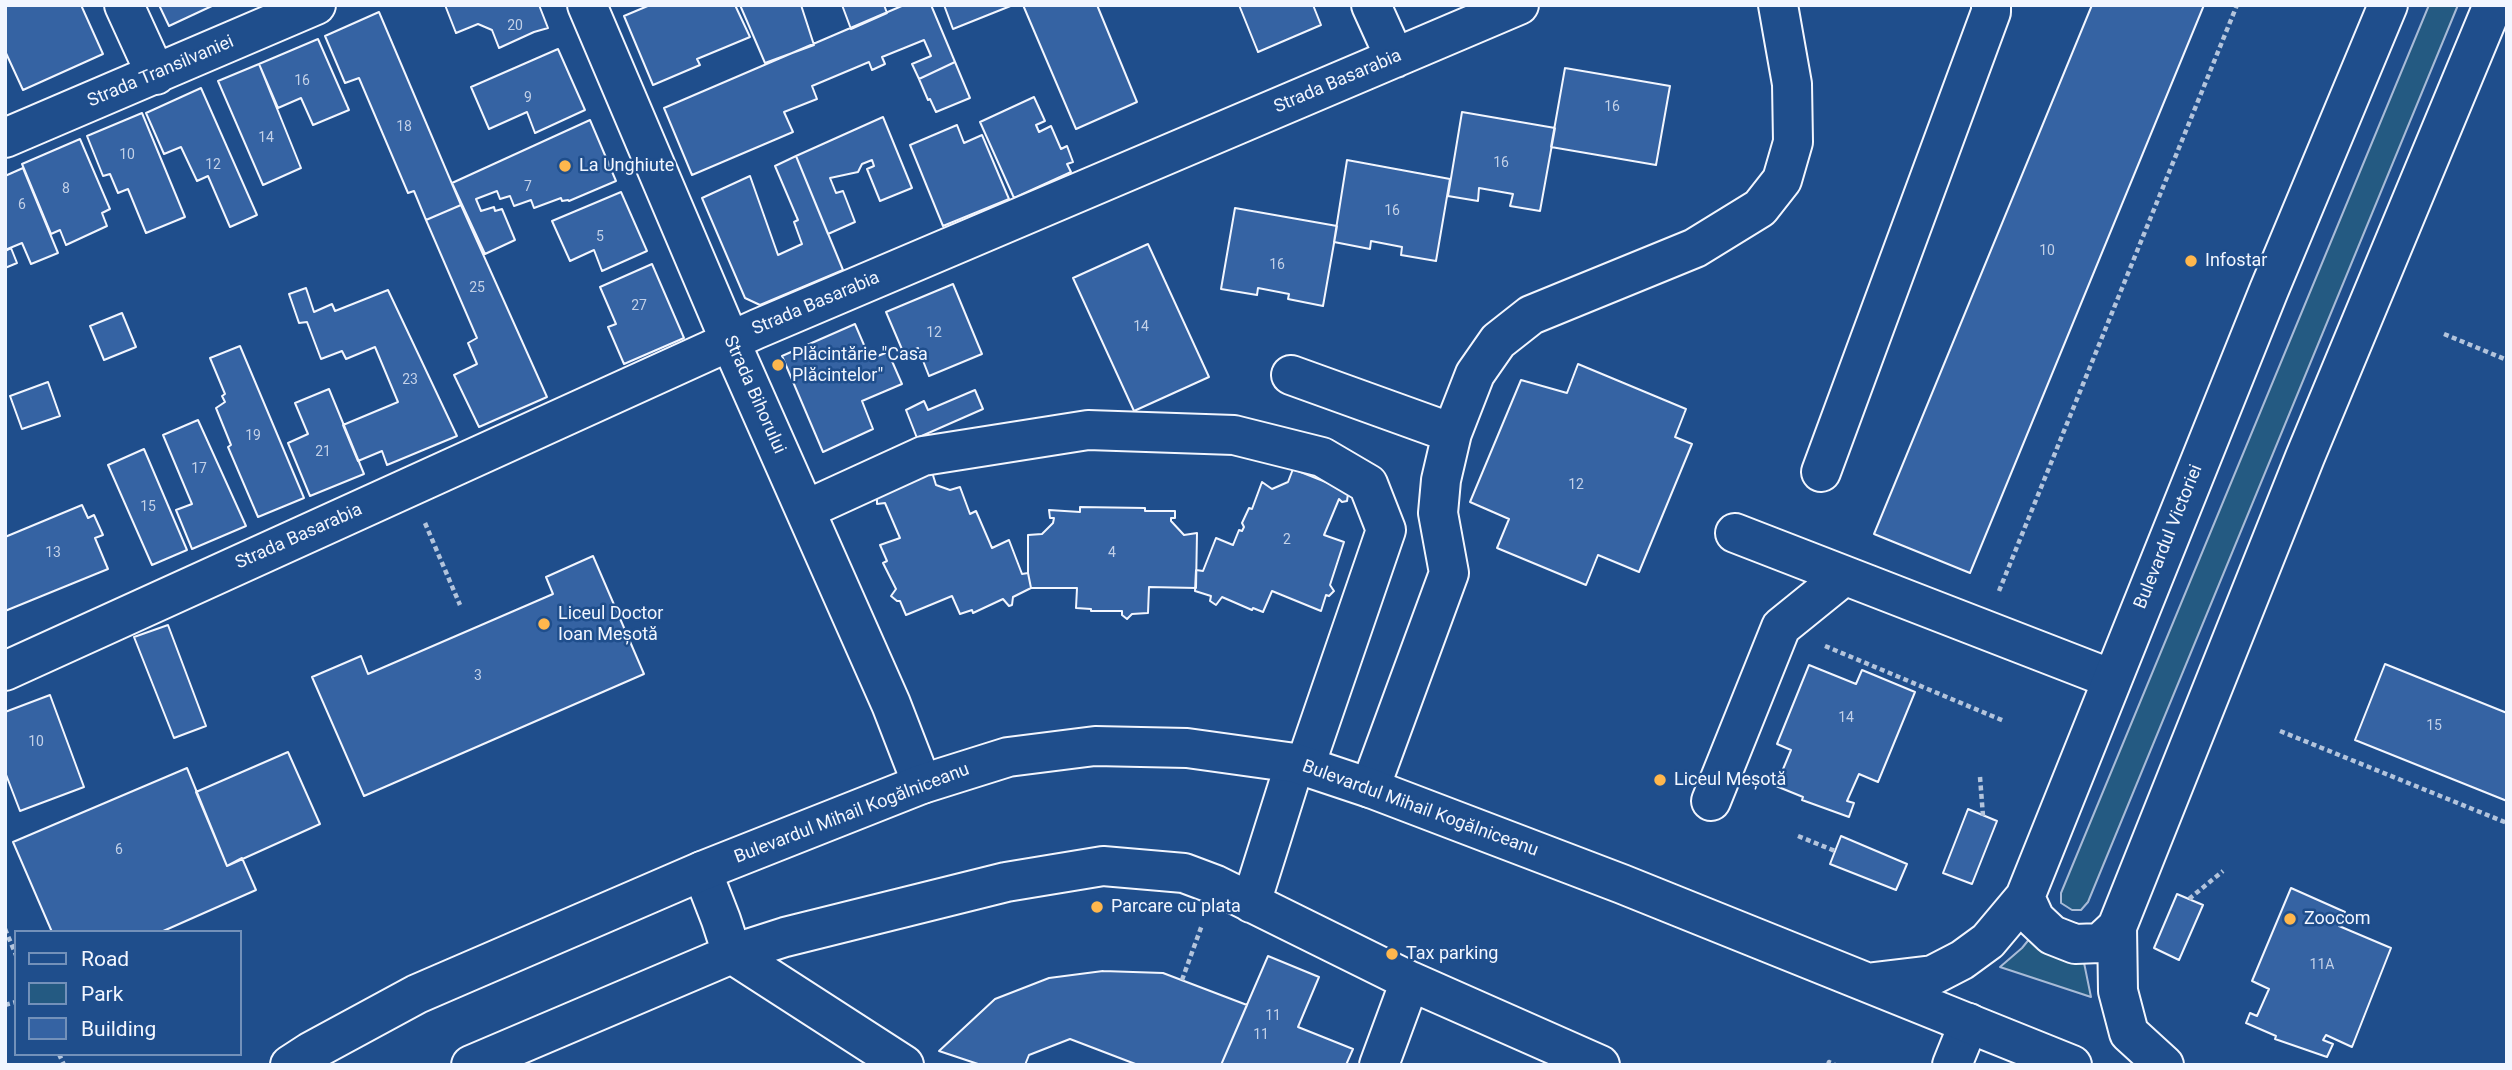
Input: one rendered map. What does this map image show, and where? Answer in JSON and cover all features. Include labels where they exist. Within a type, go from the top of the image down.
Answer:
[{"type":"main road","points":[[124,5],[156,75]]},
{"type":"main road","name":"Strada Transilvaniei","points":[[5,138],[316,5]]},
{"type":"main road","name":"Strada Bihorului","points":[[587,5],[730,341],[891,704],[922,784]]},
{"type":"main road","points":[[1371,5],[1395,58]]},
{"type":"main road","name":"Strada Basarabia","points":[[5,671],[730,341],[1518,5]]},
{"type":"main road","points":[[1370,788],[1449,573],[1444,534],[1438,513],[1441,481],[1452,433],[1475,374],[1499,341],[1531,315],[1695,248],[1760,208],[1782,180],[1793,142],[1792,85],[1778,5]]},
{"type":"main road","points":[[1821,472],[1991,12],[1991,5]]},
{"type":"main road","name":"Bulevardul Victoriei","points":[[1868,983],[1933,975],[1962,960],[1988,941],[2025,897],[2269,290],[2388,5]]},
{"type":"main road","points":[[2164,1065],[2129,1033],[2118,991],[2117,928],[2305,457],[2493,5]]},
{"type":"main road","points":[[1291,375],[1452,433]]},
{"type":"main road","points":[[805,510],[923,456],[1088,430],[1234,435],[1322,457],[1368,484],[1386,530],[1251,903]]},
{"type":"main road","points":[[1735,533],[2112,679]]},
{"type":"main road","points":[[1711,801],[1781,627],[1844,576]]},
{"type":"main road","name":"Bulevardul Mihail Kogălniceanu","points":[[290,1065],[416,994],[702,871],[922,784],[1008,757],[1095,746],[1187,748],[1300,765],[1370,788],[1622,884],[1969,1023],[2056,1062]]},
{"type":"main road","points":[[471,1065],[732,954],[785,937],[1006,882],[1103,866],[1184,873],[1410,981],[1600,1065]]},
{"type":"main road","points":[[702,871],[722,920],[732,954],[904,1065]]},
{"type":"main road","points":[[2025,897],[2035,919],[2052,935],[2075,944],[2100,943],[2117,928]]},
{"type":"main road","points":[[1379,1065],[1410,981]]},
{"type":"main road","points":[[1952,1065],[1969,1023]]},
{"type":"path","points":[[1997,596],[2237,5]]},
{"type":"path","points":[[2444,334],[2507,360]]},
{"type":"path","points":[[1781,627],[2004,722]]},
{"type":"path","points":[[2280,731],[2507,823]]},
{"type":"path","points":[[1980,778],[1983,816]]},
{"type":"path","points":[[1798,836],[1835,851]]},
{"type":"path","points":[[2189,899],[2223,871]]},
{"type":"path","points":[[1182,980],[1216,886]]},
{"type":"path","points":[[5,929],[14,950]]},
{"type":"path","points":[[1828,1065],[1829,1062],[1835,1065]]},
{"type":"green space","points":[[2429,5],[2458,5],[2088,902],[2081,910],[2072,910],[2061,903],[2061,893]]},
{"type":"green space","points":[[2035,932],[2081,948],[2091,997],[2000,967],[2022,948]]},
{"type":"building","points":[[5,5],[81,5],[103,54],[23,90],[5,51]]},
{"type":"building","points":[[159,5],[214,5],[169,26]]},
{"type":"building","points":[[445,5],[539,5],[548,28],[499,48],[492,30],[478,24],[456,33]]},
{"type":"building","points":[[650,5],[735,5],[750,37],[697,59],[700,65],[653,85],[624,16]]},
{"type":"building","points":[[740,5],[801,5],[814,45],[765,63]]},
{"type":"building","points":[[842,5],[884,5],[887,13],[851,29]]},
{"type":"building","points":[[904,5],[931,5],[955,62],[919,79],[912,64],[931,56],[924,40],[882,57],[885,64],[872,70],[869,62],[812,86],[817,99],[784,112],[793,132],[692,175],[664,108]]},
{"type":"building","points":[[944,5],[1013,5],[953,29]]},
{"type":"building","points":[[1023,5],[1097,5],[1137,102],[1076,129]]},
{"type":"building","points":[[1239,5],[1313,5],[1321,25],[1258,52]]},
{"type":"building","points":[[2092,5],[2204,5],[1970,573],[1874,534]]},
{"type":"building","points":[[379,12],[461,205],[426,220],[414,191],[408,193],[359,78],[345,83],[325,36]]},
{"type":"building","points":[[318,39],[349,110],[313,125],[301,98],[278,108],[259,64]]},
{"type":"building","points":[[558,49],[585,110],[535,133],[527,112],[489,129],[471,87]]},
{"type":"building","points":[[955,62],[970,98],[936,112],[919,79]]},
{"type":"building","points":[[259,64],[301,168],[263,185],[218,81]]},
{"type":"building","points":[[1565,68],[1670,86],[1656,165],[1551,147]]},
{"type":"building","points":[[201,88],[257,215],[230,227],[208,176],[197,181],[181,147],[164,154],[146,113]]},
{"type":"building","points":[[1034,97],[1045,121],[1036,125],[1039,132],[1051,126],[1061,149],[1067,146],[1073,162],[1067,164],[1071,172],[1014,198],[980,122]]},
{"type":"building","points":[[1462,112],[1555,128],[1540,211],[1510,206],[1513,194],[1479,188],[1478,201],[1448,196]]},
{"type":"building","points":[[142,113],[185,217],[146,233],[128,189],[118,193],[110,174],[103,176],[87,136]]},
{"type":"building","points":[[883,117],[912,188],[880,201],[867,169],[874,166],[872,160],[862,164],[858,172],[830,178],[836,193],[843,191],[855,222],[828,234],[796,156]]},
{"type":"building","points":[[590,120],[616,181],[569,201],[562,201],[561,198],[534,208],[531,200],[514,206],[510,196],[500,199],[497,191],[476,199],[481,211],[494,207],[495,211],[502,209],[515,240],[485,254],[452,183]]},
{"type":"building","points":[[957,125],[964,143],[982,135],[1009,199],[943,226],[910,145]]},
{"type":"building","points":[[80,139],[110,209],[102,213],[107,226],[66,245],[60,230],[51,234],[22,164]]},
{"type":"building","points":[[796,156],[843,270],[760,305],[745,298],[702,198],[750,176],[778,255],[802,244],[794,222],[798,220],[775,166]]},
{"type":"building","points":[[1347,160],[1450,179],[1436,261],[1401,255],[1402,247],[1371,241],[1370,249],[1334,242]]},
{"type":"building","points":[[23,168],[58,253],[31,264],[22,243],[5,250],[5,176]]},
{"type":"building","points":[[621,192],[647,251],[602,271],[594,250],[570,261],[552,221]]},
{"type":"building","points":[[461,205],[547,397],[479,427],[454,375],[477,364],[468,343],[477,338],[426,220]]},
{"type":"building","points":[[1235,208],[1337,226],[1323,306],[1288,299],[1289,294],[1258,288],[1257,295],[1221,289]]},
{"type":"building","points":[[1148,244],[1209,377],[1134,411],[1073,278]]},
{"type":"building","points":[[11,248],[17,263],[5,268],[5,251]]},
{"type":"building","points":[[652,264],[684,338],[624,364],[608,327],[616,324],[600,287]]},
{"type":"building","points":[[953,284],[982,354],[929,376],[918,348],[904,354],[886,312]]},
{"type":"building","points":[[306,288],[314,312],[332,304],[335,311],[388,290],[457,436],[387,465],[382,451],[358,461],[343,425],[398,402],[375,347],[346,359],[342,351],[321,359],[307,322],[299,323],[289,294]]},
{"type":"building","points":[[122,313],[136,347],[104,360],[90,326]]},
{"type":"building","points":[[855,324],[870,359],[888,352],[902,384],[862,401],[873,429],[823,452],[782,356]]},
{"type":"building","points":[[240,346],[304,498],[258,517],[228,447],[231,445],[216,408],[225,402],[222,396],[225,394],[210,358]]},
{"type":"building","points":[[1578,364],[1686,409],[1675,437],[1692,444],[1639,572],[1598,555],[1586,585],[1497,548],[1509,519],[1470,502],[1521,380],[1567,393]]},
{"type":"building","points":[[48,382],[60,416],[22,429],[10,396]]},
{"type":"building","points":[[329,389],[364,474],[310,496],[288,443],[308,434],[295,403]]},
{"type":"building","points":[[975,390],[983,409],[917,438],[906,410],[924,401],[928,410]]},
{"type":"building","points":[[198,420],[246,526],[192,549],[176,510],[192,504],[163,435]]},
{"type":"building","points":[[144,449],[187,550],[152,565],[108,465]]},
{"type":"building","points":[[1293,469],[1346,490],[1348,494],[1347,501],[1342,502],[1339,499],[1324,535],[1344,542],[1330,585],[1334,591],[1329,596],[1326,595],[1321,611],[1272,591],[1263,612],[1222,597],[1216,605],[1210,601],[1211,596],[1195,591],[1196,570],[1203,571],[1216,538],[1233,545],[1239,530],[1242,531],[1244,527],[1242,523],[1249,508],[1252,509],[1262,482],[1272,489],[1288,482]]},
{"type":"building","points":[[932,472],[936,485],[950,490],[960,487],[970,514],[976,511],[992,548],[1009,540],[1022,574],[1028,573],[1031,588],[1013,597],[1012,605],[1009,606],[1003,599],[973,613],[972,610],[960,614],[952,596],[906,615],[900,601],[891,596],[896,589],[883,563],[887,561],[880,545],[900,538],[885,503],[877,504],[877,497]]},
{"type":"building","points":[[82,505],[88,518],[94,515],[103,535],[95,538],[108,569],[5,611],[5,537]]},
{"type":"building","points":[[1080,507],[1175,511],[1175,518],[1171,518],[1171,521],[1184,535],[1197,533],[1196,588],[1149,587],[1148,613],[1132,614],[1127,619],[1122,615],[1122,611],[1076,608],[1077,588],[1031,588],[1028,573],[1028,535],[1042,534],[1053,523],[1054,518],[1050,518],[1049,510],[1080,512]]},
{"type":"building","name":"Liceul Doctor Ioan Meșotă","points":[[593,556],[644,674],[364,796],[312,677],[361,656],[368,674],[553,594],[546,577]]},
{"type":"building","points":[[168,625],[206,726],[174,738],[134,637]]},
{"type":"building","points":[[2385,664],[2507,713],[2507,801],[2355,740]]},
{"type":"building","points":[[1809,665],[1856,684],[1862,670],[1915,692],[1878,782],[1859,774],[1847,801],[1854,803],[1849,817],[1802,800],[1803,797],[1776,786],[1791,750],[1777,744]]},
{"type":"building","points":[[50,695],[84,787],[20,811],[5,772],[5,712]]},
{"type":"building","points":[[288,752],[320,824],[227,866],[196,792]]},
{"type":"building","points":[[187,768],[227,866],[242,858],[256,890],[166,930],[51,930],[13,842]]},
{"type":"building","points":[[1968,809],[1997,821],[1972,884],[1943,873]]},
{"type":"building","points":[[1841,836],[1907,864],[1896,890],[1830,864]]},
{"type":"building","points":[[2291,888],[2345,912],[2339,926],[2391,948],[2352,1047],[2326,1035],[2323,1040],[2333,1044],[2327,1057],[2275,1039],[2276,1036],[2246,1023],[2250,1013],[2257,1016],[2269,989],[2252,981]]},
{"type":"building","points":[[2177,894],[2203,905],[2179,960],[2154,948]]},
{"type":"building","points":[[1268,956],[1319,977],[1298,1027],[1353,1049],[1346,1065],[1221,1065]]},
{"type":"building","points":[[1103,971],[1163,973],[1247,1005],[1221,1065],[1138,1065],[1070,1039],[1029,1055],[1025,1065],[981,1065],[939,1051],[995,999],[1049,978]]},
{"type":"place","name":"La Unghiute","points":[[565,166]]},
{"type":"place","name":"Infostar","points":[[2191,261]]},
{"type":"place","name":"Plăcintărie \"Casa Plăcintelor\"","points":[[778,365]]},
{"type":"place","name":"Liceul Doctor Ioan Meșotă","points":[[544,624]]},
{"type":"place","name":"Liceul Meșotă","points":[[1660,780]]},
{"type":"place","name":"Parcare cu plata","points":[[1097,907]]},
{"type":"place","name":"Zoocom","points":[[2290,919]]},
{"type":"place","name":"Tax parking","points":[[1392,954]]}]
